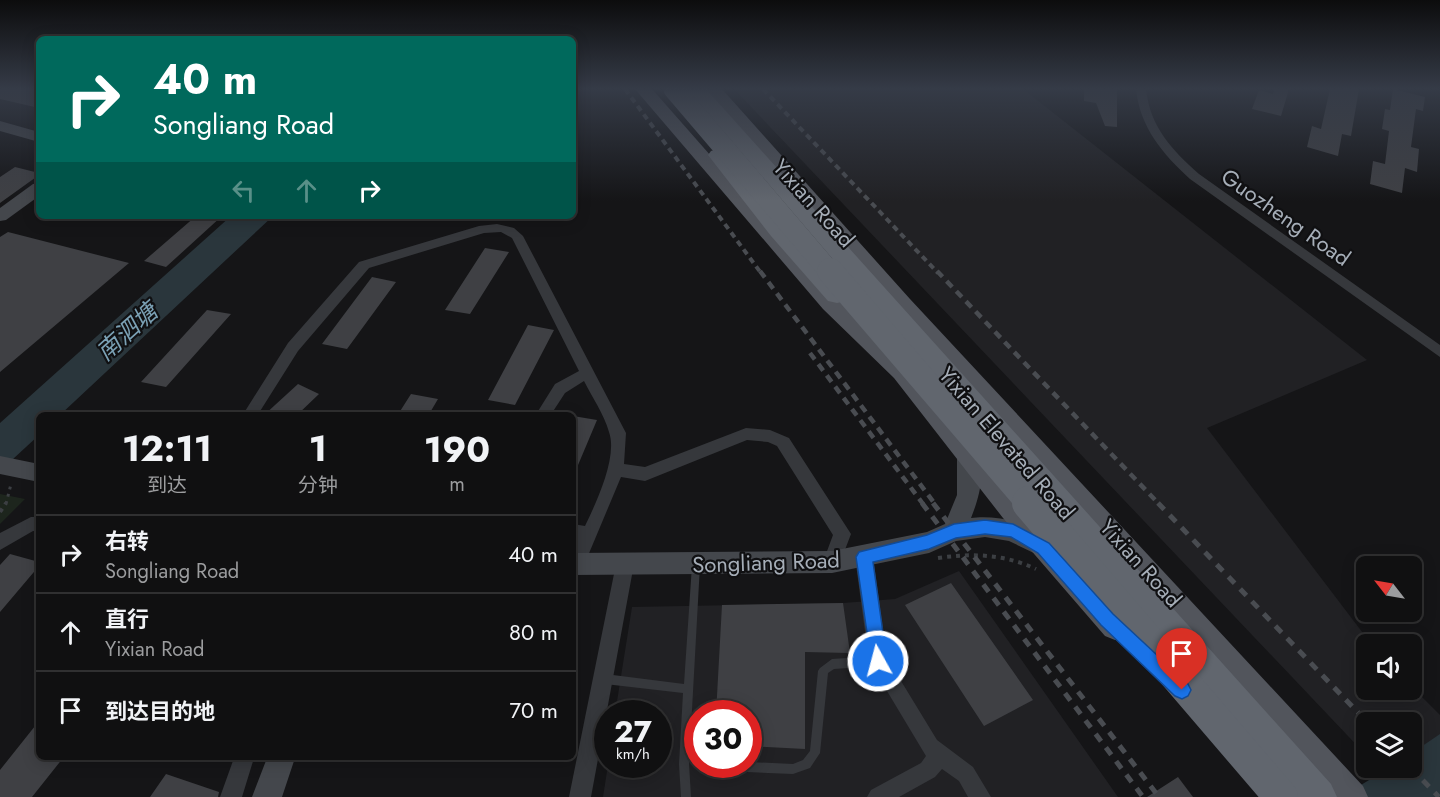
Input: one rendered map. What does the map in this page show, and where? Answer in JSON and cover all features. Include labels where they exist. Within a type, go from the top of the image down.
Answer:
[{"type":"highway","points":[[694,126],[779,231],[838,296],[884,334]]},
{"type":"highway","name":"Yixian Elevated Road","points":[[706,126],[1275,790]]},
{"type":"highway","name":"Yixian Elevated Road","points":[[729,126],[1318,797]]},
{"type":"main road","name":"Yixian Road","points":[[675,126],[830,304],[902,372],[968,456],[1044,561],[1197,704]]},
{"type":"main road","name":"Yixian Road","points":[[711,126],[1197,704],[1275,790]]},
{"type":"main road","name":"Yixian Road","points":[[746,126],[903,304],[1352,797]]},
{"type":"street","points":[[1,126],[36,136]]},
{"type":"street","name":"Guozheng Road","points":[[1150,126],[1186,169],[1206,186],[1440,352]]},
{"type":"street","points":[[0,216],[36,190]]},
{"type":"street","points":[[252,412],[293,347],[364,265],[495,227],[512,232],[517,236],[618,433],[620,444],[615,469],[581,533],[576,559]]},
{"type":"street","points":[[544,412],[554,394],[564,383],[588,373]]},
{"type":"street","points":[[615,469],[645,474],[746,434],[770,436],[783,442],[842,534],[832,562]]},
{"type":"street","points":[[954,531],[969,495],[968,456]]},
{"type":"street","points":[[0,542],[31,524],[36,524]]},
{"type":"street","name":"Songliang Road","points":[[576,564],[696,565],[832,562],[929,542],[954,531],[985,527],[1013,531],[1044,561]]},
{"type":"street","points":[[864,557],[878,661],[930,747],[966,774],[980,797]]},
{"type":"street","points":[[580,797],[625,564]]},
{"type":"street","points":[[878,797],[928,770],[940,754]]},
{"type":"street","points":[[231,797],[243,760]]},
{"type":"street","points":[[267,797],[280,760]]},
{"type":"lane","points":[[688,700],[696,565]]},
{"type":"lane","points":[[762,768],[793,769],[806,764],[815,753],[823,671],[832,664],[878,661]]},
{"type":"lane","points":[[603,679],[689,689]]},
{"type":"lane","points":[[685,778],[686,797]]},
{"type":"path","points":[[0,512],[6,504],[9,488],[19,470]]},
{"type":"path","points":[[930,559],[989,553],[1016,559],[1044,561]]},
{"type":"shaded area","points":[[769,126],[1070,126],[1367,360],[1207,428],[1364,634],[1356,634],[1356,700],[1422,700],[1422,697],[1440,715],[1440,797],[1406,797],[1388,778],[1422,778],[1422,712],[1356,712],[1356,744]]},
{"type":"shaded area","points":[[0,494],[25,499],[0,524]]},
{"type":"shaded area","points":[[959,571],[1118,797],[603,797],[606,778],[672,778],[672,700],[617,700],[632,607],[843,603],[895,599]]},
{"type":"water","name":"南泗塘","points":[[228,219],[270,219],[63,412],[36,412],[36,438],[0,471],[0,423]]},
{"type":"water","points":[[1440,734],[1440,797],[1341,797],[1372,778],[1422,778],[1422,746]]},
{"type":"building","points":[[1312,126],[1321,129],[1322,126],[1353,126],[1351,136],[1342,134],[1338,156],[1307,147]]},
{"type":"building","points":[[1382,126],[1414,126],[1411,147],[1419,149],[1417,172],[1405,168],[1402,193],[1370,184],[1373,161],[1385,164],[1389,131],[1382,129]]},
{"type":"building","points":[[15,167],[36,172],[36,177],[0,203],[0,177]]},
{"type":"building","points":[[193,219],[219,219],[166,267],[144,261]]},
{"type":"building","points":[[8,232],[129,263],[0,372],[0,237]]},
{"type":"building","points":[[485,248],[509,252],[470,314],[445,310]]},
{"type":"building","points":[[372,277],[396,282],[347,349],[322,344]]},
{"type":"building","points":[[207,310],[231,314],[166,387],[141,382]]},
{"type":"building","points":[[528,325],[554,330],[515,405],[488,400]]},
{"type":"building","points":[[298,384],[319,394],[300,412],[267,412]]},
{"type":"building","points":[[411,394],[438,399],[430,412],[400,412]]},
{"type":"building","points":[[576,416],[597,420],[576,470]]},
{"type":"building","points":[[10,554],[36,561],[36,570],[0,612],[0,565]]},
{"type":"building","points":[[951,583],[1033,700],[984,726],[905,605]]},
{"type":"building","points":[[843,603],[850,653],[805,652],[805,749],[762,747],[762,700],[717,700],[722,605]]},
{"type":"building","points":[[36,725],[36,760],[61,760],[32,797],[0,797],[0,770]]},
{"type":"building","points":[[166,774],[219,792],[218,797],[150,797]]},
{"type":"building","points":[[1178,777],[1193,797],[1147,797]]},
{"type":"railway","points":[[652,126],[761,273]]},
{"type":"railway","points":[[798,126],[938,273]]},
{"type":"railway","points":[[760,271],[935,504]]},
{"type":"railway","points":[[937,271],[1159,504]]},
{"type":"railway","points":[[810,353],[923,504]]},
{"type":"railway","points":[[922,503],[1143,797]]},
{"type":"railway","points":[[933,503],[1159,797]]},
{"type":"railway","points":[[1158,503],[1358,712]]},
{"type":"railway","points":[[1421,778],[1439,797]]},
{"type":"route","points":[[878,661],[864,557],[929,542],[954,531],[985,527],[1013,531],[1044,548],[1107,620],[1182,690]]}]
